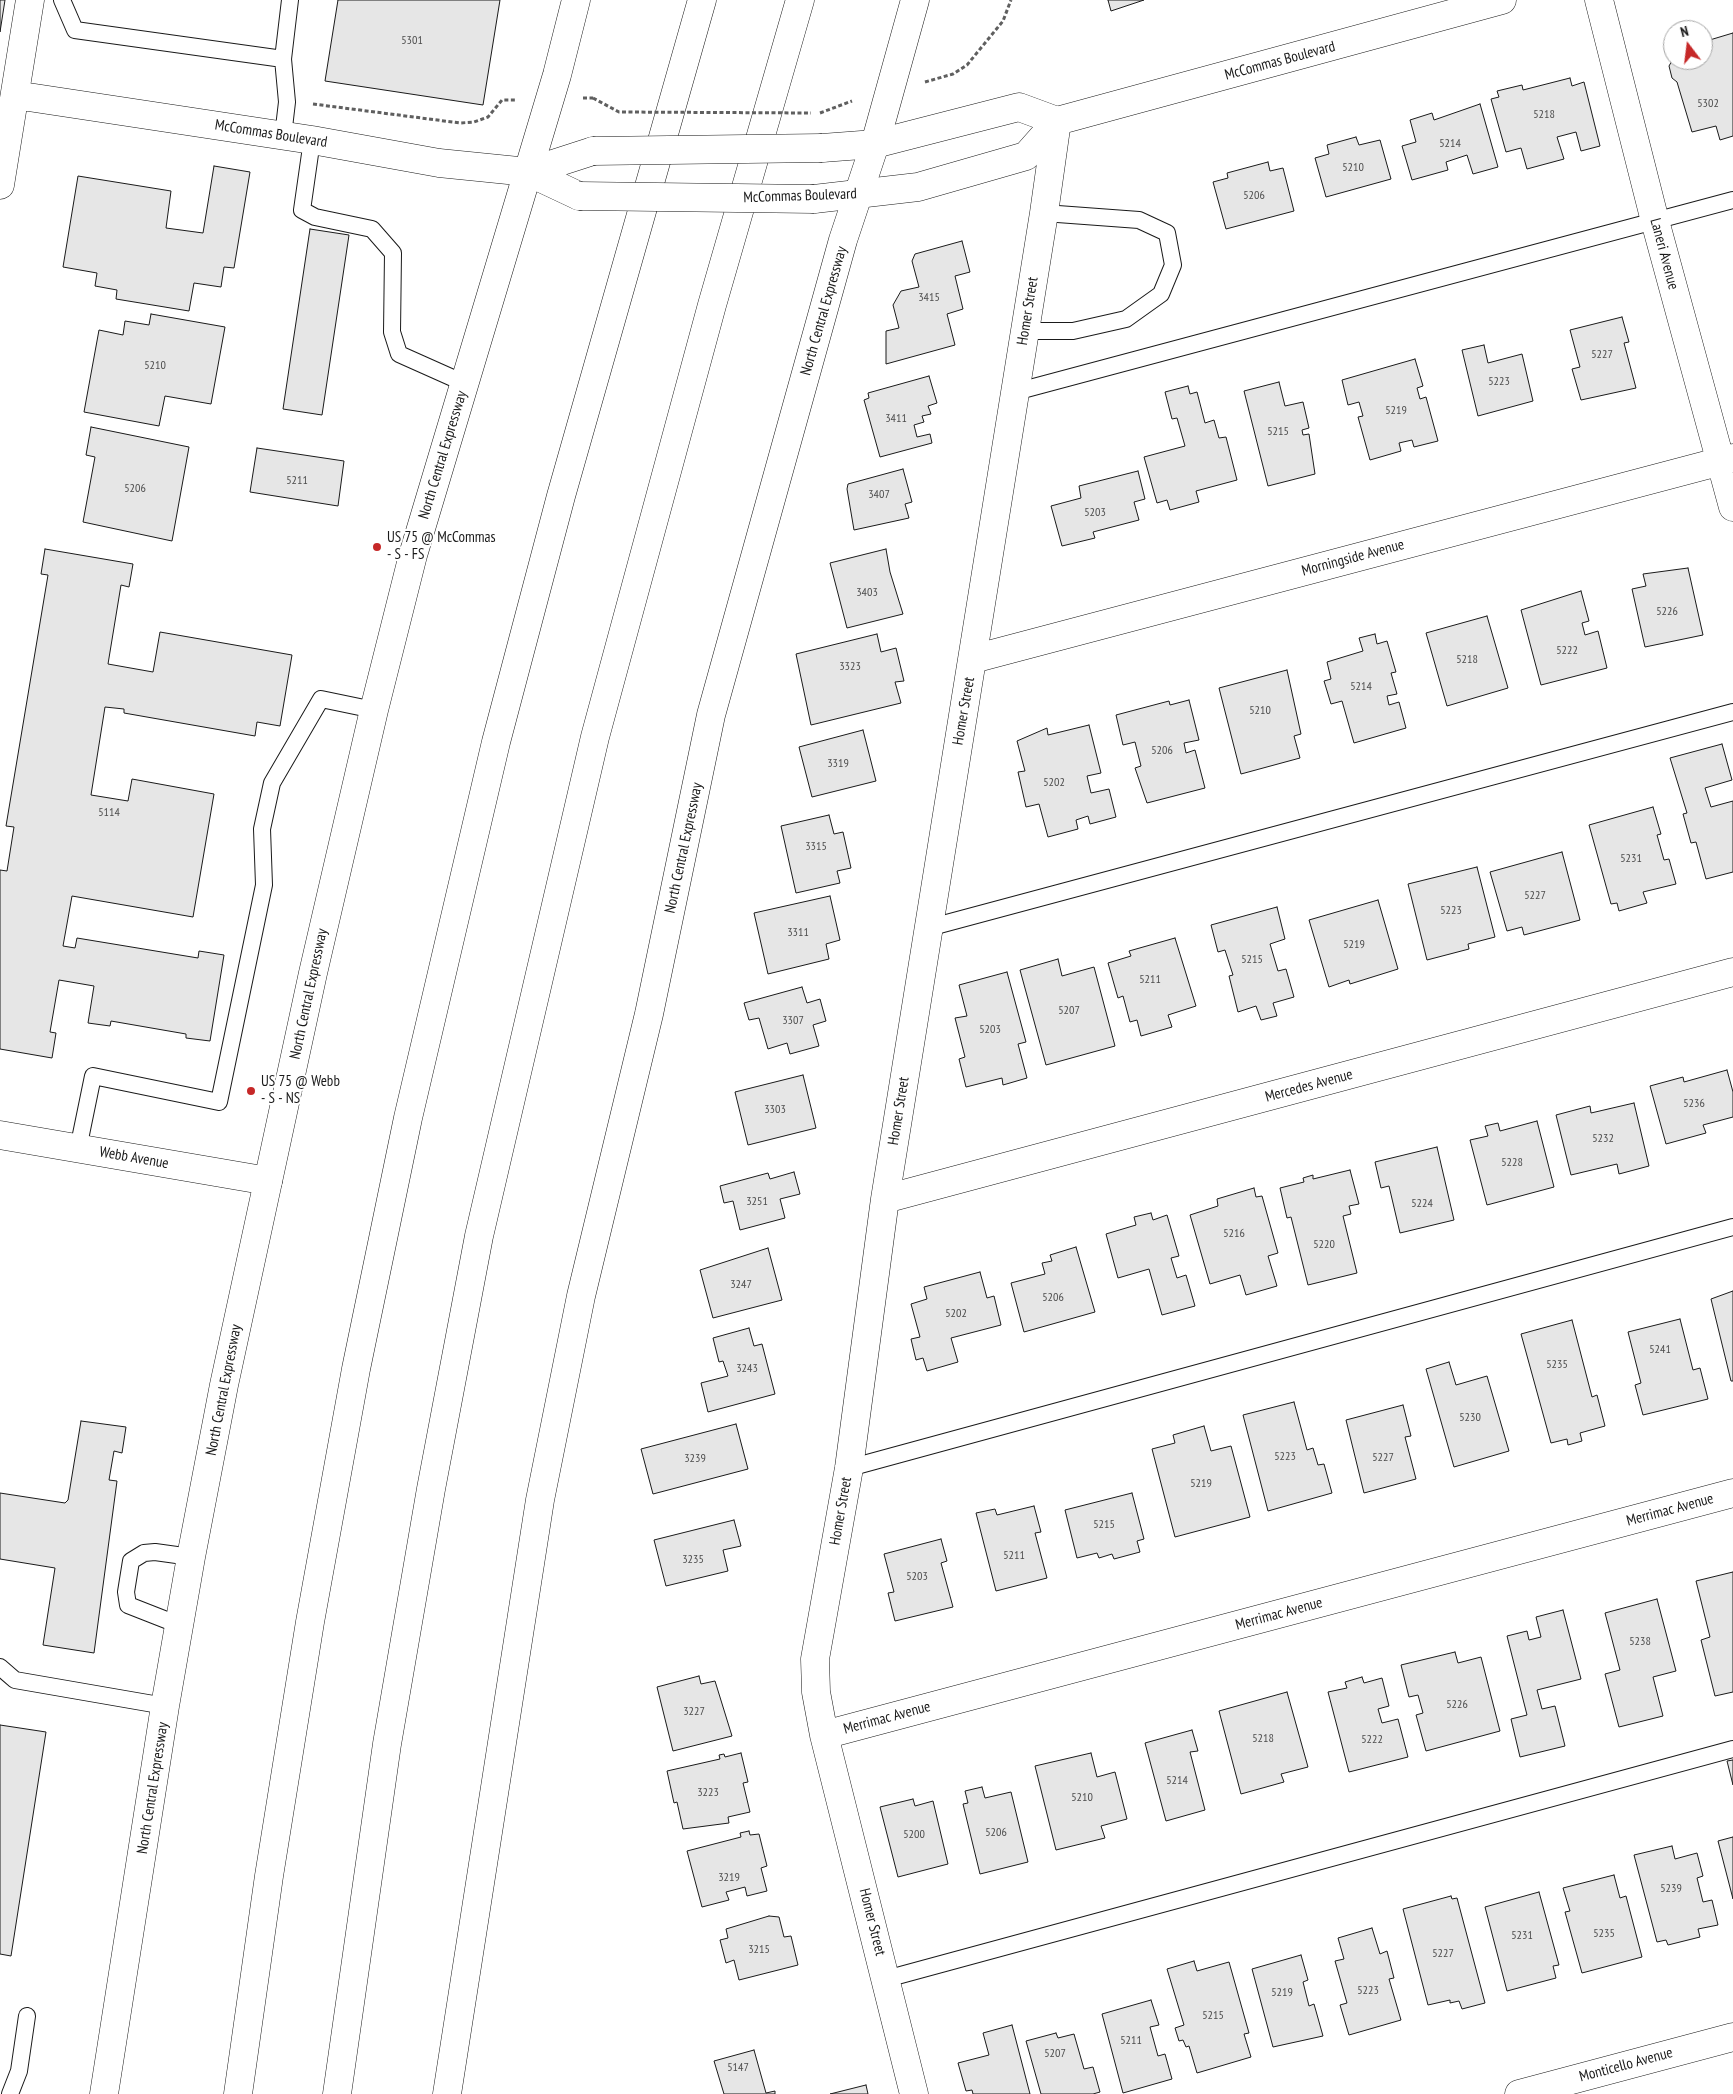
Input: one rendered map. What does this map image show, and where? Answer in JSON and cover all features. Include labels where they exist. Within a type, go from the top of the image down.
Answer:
[{"type":"main road","points":[[0,185],[3,146],[15,95],[30,0]]},
{"type":"main road","name":"North Central Expressway","points":[[104,2094],[165,1706],[191,1557],[224,1385],[313,973],[374,710],[413,555],[528,172],[548,99],[557,75],[576,0]]},
{"type":"main road","points":[[337,2094],[387,1744],[433,1479],[479,1236],[594,737],[712,305],[800,0]]},
{"type":"main road","name":"North Central Expressway","points":[[447,2094],[540,1500],[580,1296],[649,1014],[711,715],[915,0]]},
{"type":"main road","name":"McCommas Boulevard","points":[[15,95],[312,140],[439,163],[528,172],[579,196],[814,199],[918,187],[1026,156],[1057,121],[1502,0]]},
{"type":"main road","name":"Laneri Avenue","points":[[1600,0],[1655,221],[1727,459],[1733,507]]},
{"type":"main road","points":[[238,2094],[269,1876],[310,1622],[356,1369],[410,1109],[494,752],[560,496],[702,1]]},
{"type":"main road","name":"McCommas Boulevard","points":[[528,172],[593,152],[822,148],[875,144],[1019,107],[1057,121]]},
{"type":"main road","name":"Homer Street","points":[[914,2094],[824,1735],[816,1692],[815,1659],[848,1468],[885,1199],[973,659],[1057,121]]},
{"type":"main road","name":"Morningside Avenue","points":[[973,659],[1727,459]]},
{"type":"main road","name":"Mercedes Avenue","points":[[885,1199],[1733,972]]},
{"type":"main road","name":"Webb Avenue","points":[[0,1135],[268,1181]]},
{"type":"main road","name":"Merrimac Avenue","points":[[824,1735],[1733,1493]]},
{"type":"main road","name":"Monticello Avenue","points":[[1519,2094],[1733,2037]]},
{"type":"lane","points":[[62,0],[75,30],[283,58]]},
{"type":"lane","points":[[283,136],[287,102],[283,58],[290,0]]},
{"type":"lane","points":[[312,140],[302,210],[315,217],[372,230],[393,253],[392,332],[398,354],[464,383]]},
{"type":"lane","points":[[1015,392],[1733,200]]},
{"type":"lane","points":[[1025,331],[1073,330],[1126,319],[1161,294],[1173,264],[1167,233],[1139,220],[1044,213]]},
{"type":"lane","points":[[78,1149],[93,1076],[218,1102],[264,885],[262,828],[272,783],[321,699],[374,710]]},
{"type":"lane","points":[[928,928],[1733,712]]},
{"type":"lane","points":[[848,1468],[1733,1227]]},
{"type":"lane","points":[[179,1625],[128,1605],[126,1592],[131,1561],[144,1552],[191,1557]]},
{"type":"lane","points":[[0,1667],[15,1680],[165,1706]]},
{"type":"lane","points":[[886,1980],[1733,1750]]},
{"type":"lane","points":[[10,2094],[19,2071],[26,2016]]},
{"type":"path","points":[[953,74],[967,65],[1003,21],[1011,0]]},
{"type":"path","points":[[593,98],[620,112],[823,114],[852,101]]},
{"type":"path","points":[[315,104],[460,123],[474,122],[488,117],[502,100]]},
{"type":"building","points":[[0,0],[5,0],[0,32]]},
{"type":"building","points":[[338,0],[500,0],[483,105],[325,81]]},
{"type":"building","points":[[1108,0],[1144,0],[1111,11]]},
{"type":"building","points":[[1733,33],[1733,136],[1720,140],[1716,126],[1692,132],[1677,82],[1672,78],[1670,70],[1713,70],[1713,39]]},
{"type":"building","points":[[1570,78],[1572,86],[1584,82],[1600,146],[1581,151],[1576,132],[1557,137],[1564,159],[1527,169],[1521,148],[1506,152],[1491,99],[1499,97],[1497,91],[1522,85],[1523,90]]},
{"type":"building","points":[[1480,104],[1498,167],[1473,174],[1467,155],[1446,162],[1448,170],[1412,180],[1402,146],[1416,142],[1410,120],[1432,113],[1434,120]]},
{"type":"building","points":[[1356,137],[1359,145],[1380,140],[1391,179],[1326,197],[1315,158],[1329,154],[1327,145]]},
{"type":"building","points":[[1268,162],[1270,171],[1283,168],[1294,211],[1226,229],[1213,182],[1228,178],[1227,173]]},
{"type":"building","points":[[214,166],[250,172],[234,268],[224,267],[221,287],[194,283],[189,311],[116,299],[117,290],[95,286],[97,273],[63,267],[78,176],[171,191],[166,228],[203,233]]},
{"type":"building","points":[[310,229],[349,235],[322,415],[283,409]]},
{"type":"building","points":[[962,241],[970,272],[955,276],[963,309],[947,314],[955,345],[886,364],[886,331],[899,328],[893,305],[901,291],[919,287],[912,261],[915,254]]},
{"type":"building","points":[[151,314],[225,327],[211,404],[165,396],[159,426],[84,412],[99,330],[123,335],[125,321],[149,325]]},
{"type":"building","points":[[1622,317],[1629,342],[1624,343],[1636,388],[1581,400],[1572,369],[1580,367],[1570,330]]},
{"type":"building","points":[[1484,345],[1488,363],[1522,354],[1533,401],[1478,416],[1462,350]]},
{"type":"building","points":[[1415,359],[1423,386],[1417,388],[1420,399],[1426,397],[1438,441],[1414,447],[1412,440],[1399,443],[1401,451],[1370,460],[1358,417],[1363,416],[1359,402],[1348,405],[1342,380]]},
{"type":"building","points":[[929,376],[937,403],[928,406],[931,414],[922,416],[924,422],[914,425],[917,437],[930,434],[932,443],[880,457],[864,400],[869,398],[868,393]]},
{"type":"building","points":[[1279,382],[1285,406],[1303,402],[1309,428],[1302,430],[1303,435],[1309,434],[1315,474],[1268,486],[1244,391]]},
{"type":"building","points":[[1188,386],[1190,394],[1197,392],[1205,423],[1214,420],[1219,438],[1226,437],[1237,480],[1196,491],[1199,502],[1170,510],[1167,500],[1157,503],[1144,457],[1185,446],[1177,418],[1172,419],[1165,392]]},
{"type":"building","points":[[91,427],[189,447],[172,541],[83,522],[95,457],[86,455]]},
{"type":"building","points":[[257,448],[344,461],[338,506],[250,492]]},
{"type":"building","points":[[903,469],[912,502],[905,504],[909,518],[854,530],[847,489],[848,484]]},
{"type":"building","points":[[1138,471],[1145,499],[1134,502],[1139,520],[1093,532],[1095,538],[1062,546],[1051,506],[1081,498],[1079,486]]},
{"type":"building","points":[[45,549],[133,564],[129,587],[121,585],[108,664],[153,672],[160,632],[292,655],[280,726],[257,722],[255,736],[124,713],[124,709],[105,707],[91,795],[128,801],[132,779],[214,794],[193,917],[72,896],[63,946],[75,948],[77,938],[198,958],[199,951],[224,955],[210,1041],[186,1038],[186,1034],[111,1021],[110,1026],[88,1023],[94,986],[59,980],[50,1032],[56,1033],[52,1058],[0,1049],[0,870],[7,871],[14,827],[6,826],[48,575],[41,574]]},
{"type":"building","points":[[886,549],[890,572],[903,614],[847,628],[830,563]]},
{"type":"building","points":[[1688,568],[1703,635],[1645,647],[1632,589],[1646,586],[1643,574]]},
{"type":"building","points":[[1581,591],[1589,621],[1582,623],[1585,635],[1598,631],[1607,668],[1541,685],[1521,610]]},
{"type":"building","points":[[1487,616],[1508,688],[1447,706],[1426,633]]},
{"type":"building","points":[[877,634],[881,652],[896,648],[904,681],[895,682],[901,703],[811,725],[796,654]]},
{"type":"building","points":[[1375,634],[1377,644],[1387,641],[1396,672],[1391,673],[1397,694],[1387,696],[1389,705],[1399,702],[1406,728],[1354,743],[1342,701],[1331,704],[1324,681],[1331,679],[1327,662],[1363,651],[1359,638]]},
{"type":"building","points":[[1287,670],[1301,734],[1294,736],[1300,758],[1241,774],[1219,688]]},
{"type":"building","points":[[1189,700],[1199,740],[1184,743],[1186,753],[1195,750],[1205,788],[1147,803],[1135,768],[1141,766],[1135,742],[1123,745],[1116,715],[1169,701],[1170,705]]},
{"type":"building","points":[[1089,725],[1101,773],[1087,776],[1091,793],[1109,789],[1116,817],[1090,824],[1088,816],[1076,820],[1078,829],[1048,837],[1039,804],[1026,807],[1018,772],[1025,771],[1017,741],[1047,728],[1048,735]]},
{"type":"building","points":[[863,730],[876,781],[812,797],[799,747]]},
{"type":"building","points":[[1722,744],[1732,780],[1705,788],[1711,807],[1733,801],[1733,872],[1706,879],[1696,842],[1691,843],[1683,814],[1687,813],[1670,758]]},
{"type":"building","points":[[1653,807],[1661,834],[1657,835],[1664,860],[1669,859],[1676,884],[1643,892],[1647,903],[1619,911],[1617,903],[1611,904],[1589,825]]},
{"type":"building","points":[[829,815],[834,834],[843,832],[851,868],[837,871],[840,883],[796,893],[781,826]]},
{"type":"building","points":[[1562,852],[1580,920],[1524,935],[1522,927],[1507,931],[1490,872]]},
{"type":"building","points":[[1477,867],[1495,937],[1468,944],[1469,949],[1427,960],[1408,884]]},
{"type":"building","points":[[830,896],[840,940],[826,944],[829,959],[768,974],[754,913]]},
{"type":"building","points":[[1378,900],[1398,969],[1350,984],[1349,980],[1329,987],[1309,920]]},
{"type":"building","points":[[1277,907],[1285,939],[1270,944],[1278,971],[1286,969],[1294,997],[1273,1003],[1277,1016],[1261,1020],[1256,1006],[1238,1012],[1229,976],[1233,975],[1225,950],[1218,952],[1211,925]]},
{"type":"building","points":[[1175,938],[1196,1006],[1168,1015],[1172,1027],[1141,1036],[1137,1020],[1130,1022],[1123,996],[1118,998],[1108,963],[1131,956],[1129,951]]},
{"type":"building","points":[[1058,959],[1062,976],[1094,967],[1115,1046],[1046,1065],[1020,970]]},
{"type":"building","points":[[1007,972],[1026,1042],[1018,1044],[1027,1078],[1003,1085],[1002,1078],[966,1087],[959,1059],[965,1057],[955,1018],[967,1016],[959,985]]},
{"type":"building","points":[[802,987],[807,1003],[820,999],[826,1021],[813,1025],[819,1046],[790,1054],[787,1043],[768,1049],[759,1018],[749,1020],[744,1003]]},
{"type":"building","points":[[1727,1070],[1733,1092],[1733,1117],[1703,1125],[1706,1133],[1666,1144],[1650,1086],[1683,1077],[1684,1082]]},
{"type":"building","points":[[803,1075],[816,1128],[748,1145],[735,1092]]},
{"type":"building","points":[[1634,1103],[1649,1166],[1619,1174],[1617,1164],[1571,1175],[1556,1115],[1590,1106],[1591,1113]]},
{"type":"building","points":[[1537,1121],[1554,1187],[1487,1205],[1470,1140],[1488,1136],[1485,1126],[1498,1123],[1500,1131]]},
{"type":"building","points":[[1437,1147],[1454,1220],[1400,1233],[1389,1186],[1381,1188],[1375,1162]]},
{"type":"building","points":[[1350,1170],[1359,1204],[1349,1206],[1351,1214],[1343,1216],[1357,1273],[1308,1285],[1291,1217],[1287,1218],[1280,1188],[1304,1182],[1303,1178],[1313,1175],[1313,1179]]},
{"type":"building","points":[[794,1172],[800,1194],[780,1199],[785,1218],[740,1230],[733,1201],[724,1203],[720,1186],[768,1173],[770,1179]]},
{"type":"building","points":[[1254,1188],[1256,1197],[1262,1196],[1278,1253],[1268,1256],[1277,1286],[1246,1295],[1240,1275],[1210,1284],[1190,1215],[1218,1206],[1217,1199]]},
{"type":"building","points":[[1151,1213],[1153,1220],[1167,1215],[1179,1256],[1171,1258],[1177,1278],[1186,1275],[1195,1306],[1162,1315],[1149,1269],[1118,1278],[1106,1234],[1136,1225],[1134,1217]]},
{"type":"building","points":[[1076,1247],[1095,1312],[1024,1332],[1011,1283],[1045,1274],[1042,1263],[1052,1261],[1050,1255]]},
{"type":"building","points":[[768,1248],[782,1300],[713,1318],[700,1270]]},
{"type":"building","points":[[980,1272],[987,1298],[994,1296],[1001,1325],[951,1338],[958,1362],[927,1371],[923,1358],[916,1360],[911,1339],[920,1337],[911,1304],[927,1299],[924,1287]]},
{"type":"building","points":[[1733,1291],[1733,1381],[1731,1381],[1711,1299]]},
{"type":"building","points":[[1680,1319],[1693,1370],[1700,1368],[1708,1399],[1643,1415],[1635,1385],[1641,1383],[1628,1332]]},
{"type":"building","points":[[1572,1320],[1592,1397],[1597,1395],[1605,1426],[1580,1433],[1582,1441],[1568,1445],[1567,1439],[1551,1443],[1521,1334]]},
{"type":"building","points":[[749,1328],[754,1346],[762,1344],[775,1394],[708,1412],[701,1383],[728,1376],[723,1361],[719,1362],[713,1338]]},
{"type":"building","points":[[1449,1362],[1456,1385],[1487,1376],[1509,1451],[1454,1467],[1426,1369]]},
{"type":"building","points":[[1294,1402],[1307,1450],[1313,1448],[1318,1465],[1324,1464],[1332,1493],[1268,1511],[1243,1415]]},
{"type":"building","points":[[1403,1405],[1411,1436],[1405,1437],[1416,1479],[1364,1493],[1346,1420]]},
{"type":"building","points":[[81,1421],[126,1427],[122,1453],[114,1451],[109,1480],[117,1481],[94,1653],[43,1645],[55,1568],[0,1559],[0,1493],[65,1503],[68,1500]]},
{"type":"building","points":[[736,1424],[748,1469],[653,1494],[641,1449]]},
{"type":"building","points":[[1204,1426],[1211,1451],[1231,1446],[1250,1517],[1175,1537],[1152,1449],[1175,1443],[1173,1435]]},
{"type":"building","points":[[1132,1493],[1144,1539],[1137,1541],[1140,1552],[1114,1559],[1112,1554],[1099,1558],[1097,1553],[1077,1558],[1065,1510]]},
{"type":"building","points":[[1034,1506],[1041,1532],[1035,1533],[1047,1578],[996,1591],[976,1513],[995,1509],[997,1515]]},
{"type":"building","points":[[734,1520],[741,1546],[723,1550],[728,1571],[666,1586],[654,1540]]},
{"type":"building","points":[[941,1539],[947,1561],[941,1563],[953,1607],[895,1621],[888,1593],[894,1592],[884,1554]]},
{"type":"building","points":[[1733,1572],[1733,1692],[1715,1696],[1701,1640],[1710,1637],[1696,1581]]},
{"type":"building","points":[[1657,1599],[1676,1671],[1653,1677],[1663,1716],[1619,1727],[1605,1674],[1620,1670],[1605,1613]]},
{"type":"building","points":[[1563,1610],[1581,1679],[1537,1690],[1542,1709],[1555,1706],[1565,1746],[1520,1757],[1511,1719],[1527,1715],[1507,1636],[1527,1631],[1529,1640],[1541,1637],[1536,1617]]},
{"type":"building","points":[[1455,1652],[1458,1663],[1481,1657],[1500,1731],[1426,1751],[1416,1715],[1423,1713],[1418,1695],[1409,1697],[1401,1665]]},
{"type":"building","points":[[699,1676],[701,1684],[715,1681],[732,1736],[673,1751],[657,1687]]},
{"type":"building","points":[[1362,1677],[1364,1683],[1382,1678],[1389,1706],[1378,1709],[1382,1723],[1398,1719],[1408,1757],[1349,1772],[1328,1692],[1347,1688],[1345,1682]]},
{"type":"building","points":[[1287,1692],[1308,1767],[1281,1774],[1284,1782],[1241,1794],[1219,1711]]},
{"type":"building","points":[[0,1725],[46,1732],[11,1956],[0,1954]]},
{"type":"building","points":[[1192,1730],[1198,1751],[1190,1752],[1205,1810],[1166,1821],[1145,1743]]},
{"type":"building","points":[[741,1753],[748,1782],[743,1783],[750,1812],[728,1817],[729,1823],[683,1829],[677,1802],[674,1803],[667,1771],[720,1759],[719,1755],[724,1754],[725,1757]]},
{"type":"building","points":[[1091,1753],[1097,1777],[1115,1772],[1127,1819],[1101,1826],[1105,1838],[1056,1850],[1035,1766]]},
{"type":"building","points":[[1733,1760],[1733,1785],[1727,1761]]},
{"type":"building","points":[[982,1787],[985,1798],[1011,1792],[1028,1862],[980,1874],[963,1804],[968,1803],[965,1791]]},
{"type":"building","points":[[913,1799],[915,1806],[933,1801],[948,1864],[898,1877],[880,1807]]},
{"type":"building","points":[[749,1831],[750,1835],[759,1834],[767,1866],[761,1868],[767,1891],[747,1896],[745,1887],[726,1892],[729,1900],[702,1907],[687,1851],[741,1837],[740,1833]]},
{"type":"building","points":[[1733,1837],[1733,1899],[1718,1841]]},
{"type":"building","points":[[1672,1846],[1675,1859],[1697,1853],[1703,1876],[1697,1878],[1703,1902],[1712,1900],[1718,1925],[1698,1929],[1700,1937],[1668,1945],[1666,1940],[1657,1942],[1634,1855]]},
{"type":"building","points":[[1614,1875],[1620,1898],[1626,1896],[1642,1957],[1582,1973],[1565,1912],[1570,1911],[1563,1888]]},
{"type":"building","points":[[1539,1892],[1559,1965],[1553,1966],[1556,1978],[1507,1991],[1485,1907]]},
{"type":"building","points":[[1451,1896],[1452,1899],[1457,1898],[1485,2003],[1462,2009],[1459,2001],[1450,2003],[1450,2000],[1428,2005],[1403,1909]]},
{"type":"building","points":[[769,1916],[779,1917],[784,1937],[791,1936],[798,1965],[739,1980],[734,1960],[726,1963],[720,1940],[728,1938],[726,1929]]},
{"type":"building","points":[[1372,1928],[1380,1954],[1387,1951],[1394,1978],[1389,1979],[1401,2020],[1349,2035],[1340,2005],[1347,2003],[1335,1961],[1344,1959],[1338,1938]]},
{"type":"building","points":[[1301,1955],[1308,1980],[1303,1982],[1309,2006],[1314,2004],[1323,2036],[1273,2047],[1252,1969]]},
{"type":"building","points":[[1194,1961],[1197,1971],[1229,1962],[1249,2033],[1244,2034],[1251,2057],[1197,2073],[1189,2046],[1186,2047],[1183,2040],[1179,2041],[1175,2028],[1184,2025],[1167,1969]]},
{"type":"building","points":[[1151,2000],[1159,2025],[1150,2027],[1158,2056],[1165,2054],[1172,2079],[1123,2093],[1102,2014]]},
{"type":"building","points":[[1012,2025],[1030,2094],[973,2094],[972,2090],[966,2091],[958,2063],[989,2055],[983,2033]]},
{"type":"building","points":[[1056,2033],[1058,2038],[1074,2034],[1084,2069],[1093,2067],[1100,2092],[1093,2094],[1041,2094],[1026,2041]]},
{"type":"building","points":[[754,2050],[766,2093],[775,2091],[775,2094],[724,2094],[714,2061]]},
{"type":"building","points":[[866,2085],[868,2094],[830,2094]]},
{"type":"place","name":"US 75 @ McCommas - S - FS","points":[[377,547]]},
{"type":"place","name":"US 75 @ Webb - S - NS","points":[[251,1091]]}]
